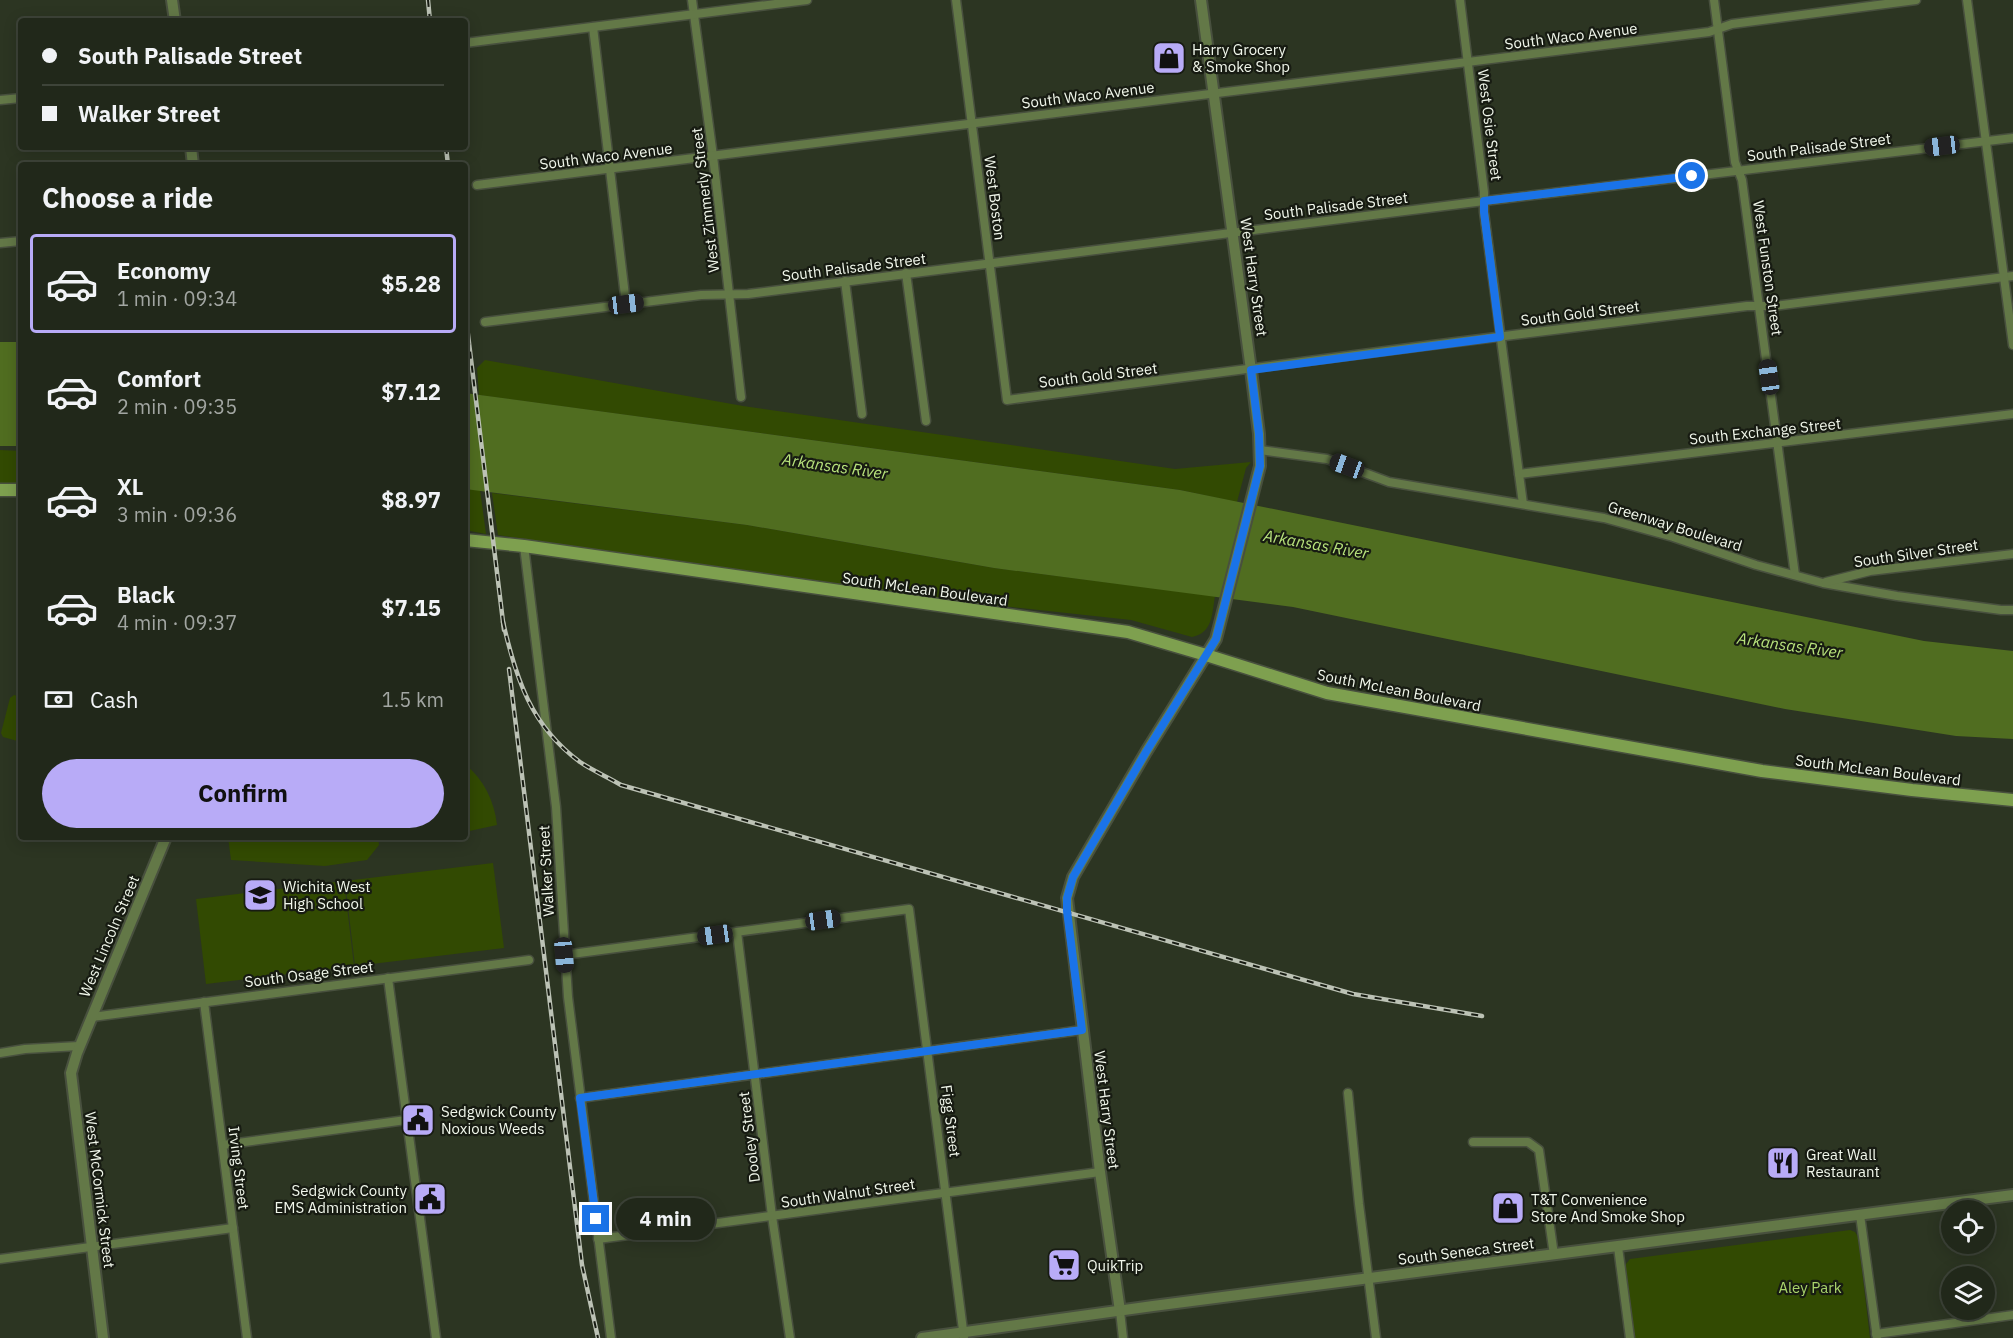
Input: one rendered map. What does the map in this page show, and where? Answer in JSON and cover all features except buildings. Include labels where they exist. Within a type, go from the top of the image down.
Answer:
[{"type":"main road","points":[[0,490],[18,490]]},
{"type":"main road","name":"South McLean Boulevard","points":[[468,540],[524,546],[1128,632],[1327,693],[1369,701],[1762,771],[2013,800]]},
{"type":"street","points":[[172,0],[175,18]]},
{"type":"street","name":"West Zimmerly Street","points":[[692,0],[741,397]]},
{"type":"street","points":[[468,43],[807,0]]},
{"type":"street","name":"West Boston","points":[[956,0],[1007,400]]},
{"type":"street","name":"West Harry Street","points":[[1123,1338],[1100,1172],[1067,898],[1073,877],[1146,752],[1216,639],[1260,466],[1251,370],[1201,0]]},
{"type":"street","name":"West Osie Street","points":[[1460,0],[1484,212],[1523,504]]},
{"type":"street","name":"West Funston Street","points":[[1714,0],[1735,162],[1742,180],[1795,576]]},
{"type":"street","name":"South Waco Avenue","points":[[477,185],[1709,32],[1732,24],[1916,0]]},
{"type":"street","points":[[1967,0],[1986,141],[2009,277],[2013,345]]},
{"type":"street","points":[[593,27],[626,304]]},
{"type":"street","points":[[0,100],[18,98]]},
{"type":"street","name":"South Palisade Street","points":[[485,322],[701,295],[748,294],[1484,201],[2013,138]]},
{"type":"street","points":[[0,243],[18,241]]},
{"type":"street","points":[[906,273],[926,421]]},
{"type":"street","name":"South Gold Street","points":[[1007,400],[1500,337],[2009,277]]},
{"type":"street","points":[[845,281],[862,414]]},
{"type":"street","name":"South Exchange Street","points":[[1519,474],[2013,414]]},
{"type":"street","name":"Greenway Boulevard","points":[[1260,450],[1327,459],[1389,482],[1604,518],[1673,537],[1756,565],[1823,583],[1897,596],[2013,610]]},
{"type":"street","name":"Walker Street","points":[[524,546],[556,807],[564,955],[611,1338]]},
{"type":"street","name":"South Silver Street","points":[[1823,583],[1870,571],[2013,554]]},
{"type":"street","name":"West Lincoln Street","points":[[80,1046],[165,840]]},
{"type":"street","name":"Figg Street","points":[[737,932],[909,909],[964,1335]]},
{"type":"street","points":[[564,955],[737,932]]},
{"type":"street","name":"Dooley Street","points":[[737,932],[772,1216],[790,1338]]},
{"type":"street","name":"South Osage Street","points":[[92,1017],[529,960]]},
{"type":"street","points":[[388,978],[435,1338]]},
{"type":"street","name":"Irving Street","points":[[204,1002],[247,1338]]},
{"type":"street","points":[[580,1098],[1082,1030]]},
{"type":"street","points":[[0,1053],[25,1049],[80,1046]]},
{"type":"street","name":"West McCormick Street","points":[[80,1046],[70,1073],[103,1338]]},
{"type":"street","points":[[1348,1093],[1376,1338]]},
{"type":"street","points":[[223,1145],[406,1120]]},
{"type":"street","points":[[1473,1142],[1528,1142],[1539,1150],[1554,1255]]},
{"type":"street","name":"South Walnut Street","points":[[598,1239],[1100,1172]]},
{"type":"street","name":"South Seneca Street","points":[[922,1338],[964,1335],[1120,1311],[2013,1195]]},
{"type":"street","points":[[1860,1215],[1877,1336],[2013,1315]]},
{"type":"street","points":[[0,1259],[233,1228]]},
{"type":"street","points":[[1618,1247],[1630,1338]]},
{"type":"green space","points":[[485,360],[743,406],[1175,469],[1251,462],[1246,468],[1237,502],[1180,490],[479,395],[477,368]]},
{"type":"green space","points":[[0,450],[18,451],[18,484],[0,484]]},
{"type":"green space","points":[[468,489],[480,490],[486,534],[468,531]]},
{"type":"green space","points":[[492,493],[747,525],[994,568],[1215,596],[1208,627],[1199,635],[1192,637],[1131,620],[977,605],[498,535]]},
{"type":"green space","points":[[14,695],[18,696],[18,741],[3,737],[1,733],[10,698]]},
{"type":"green space","points":[[468,767],[487,791],[497,825],[468,831]]},
{"type":"green space","points":[[228,840],[378,840],[379,845],[367,860],[325,866],[231,860]]},
{"type":"green space","points":[[493,863],[504,948],[355,966],[345,881]]},
{"type":"green space","points":[[344,881],[354,966],[206,984],[196,899]]},
{"type":"green space","name":"Aley Park","points":[[1850,1230],[1858,1237],[1870,1338],[1635,1338],[1625,1270],[1630,1259]]},
{"type":"water","points":[[0,342],[18,342],[18,446],[0,446]]},
{"type":"water","name":"Arkansas River","points":[[468,393],[1180,490],[1924,641],[2013,651],[2013,739],[1956,736],[1785,709],[1293,607],[994,568],[747,525],[468,489]]},
{"type":"railway","points":[[428,0],[430,18]]},
{"type":"railway","points":[[446,150],[448,162]]},
{"type":"railway","points":[[468,335],[504,630]]},
{"type":"railway","points":[[503,622],[520,682],[528,700],[549,733],[580,762],[621,785],[1353,994],[1482,1016]]},
{"type":"railway","points":[[509,669],[582,1265],[598,1338]]},
{"type":"place","name":"Harry Grocery & Smoke Shop","points":[[1169,58]]},
{"type":"place","name":"Wichita West High School","points":[[260,895]]},
{"type":"place","name":"Sedgwick County Noxious Weeds","points":[[418,1120]]},
{"type":"place","name":"Great Wall Restaurant","points":[[1783,1163]]},
{"type":"place","name":"Sedgwick County EMS Administration","points":[[430,1199]]},
{"type":"place","name":"T&T Convenience Store And Smoke Shop","points":[[1508,1208]]},
{"type":"place","name":"QuikTrip","points":[[1064,1265]]},
{"type":"route","points":[[596,1219],[580,1098],[1082,1030],[1067,898],[1073,877],[1146,752],[1216,639],[1260,466],[1259,434],[1251,370],[1500,337],[1484,201],[1692,176]]}]
